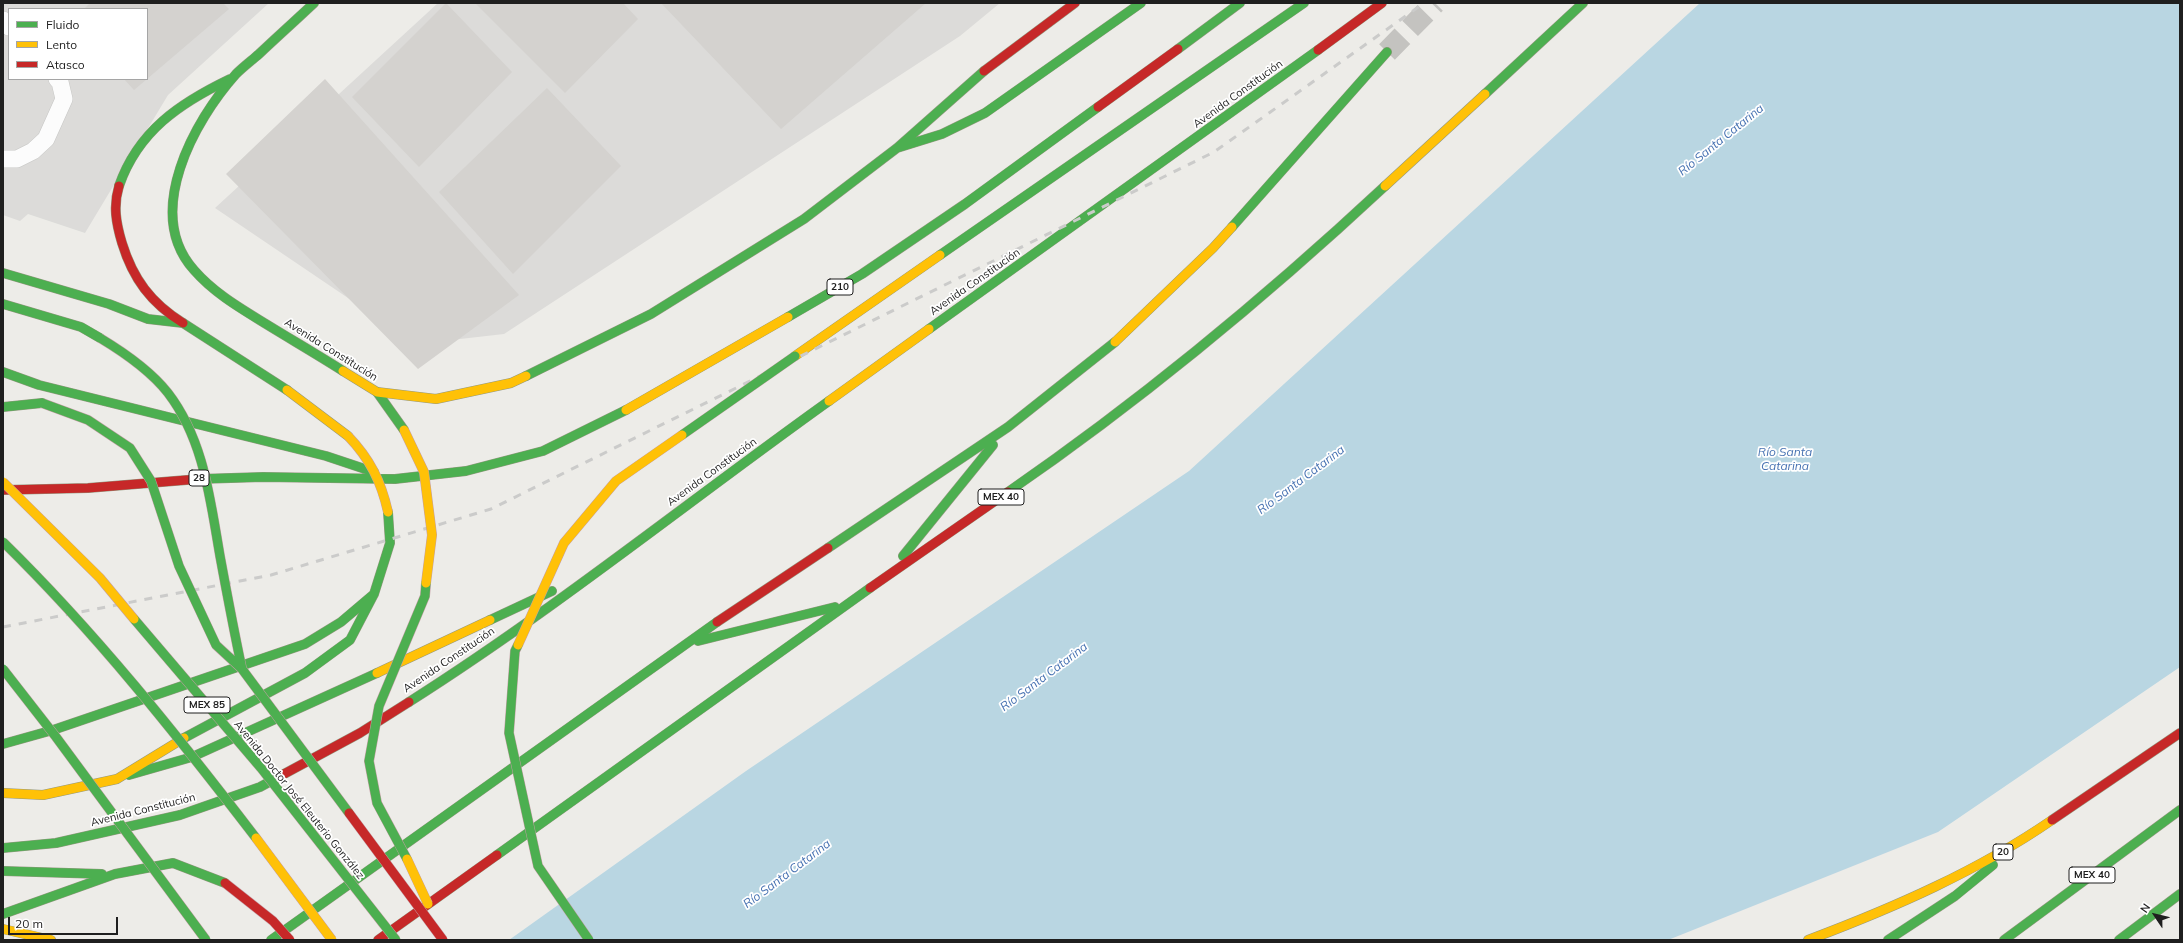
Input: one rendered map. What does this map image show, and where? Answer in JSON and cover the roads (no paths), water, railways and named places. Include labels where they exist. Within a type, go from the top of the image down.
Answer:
[{"type":"main road","points":[[116,779],[181,740],[305,672],[350,640],[374,594],[390,543],[388,512],[383,488],[374,466],[348,436],[296,396],[164,312],[149,298],[136,281],[125,259],[116,222],[116,194],[123,176],[134,158],[168,115],[188,101],[235,76],[314,3]]},
{"type":"main road","name":"Avenida Constitución","points":[[235,76],[200,124],[180,170],[174,189],[171,209],[174,229],[180,249],[190,267],[202,282],[218,294],[377,392],[436,399],[511,383],[651,314],[804,219],[897,148],[975,78],[1075,3]]},
{"type":"main road","points":[[897,148],[930,140],[966,124],[1141,3]]},
{"type":"main road","name":"210","points":[[394,479],[466,471],[543,450],[642,402],[869,270],[966,204],[1240,3]]},
{"type":"main road","points":[[589,940],[538,866],[509,733],[515,651],[564,543],[616,481],[1304,3]]},
{"type":"main road","name":"Avenida Constitución","points":[[3,848],[56,843],[180,815],[260,787],[360,733],[445,679],[608,564],[819,408],[1224,119],[1382,3]]},
{"type":"main road","name":"MEX 40","points":[[378,940],[848,603],[1056,459],[1184,359],[1327,240],[1583,3]]},
{"type":"main road","points":[[270,940],[682,645],[1008,427],[1111,345],[1213,248],[1387,52]]},
{"type":"main road","points":[[3,273],[88,297],[148,319],[183,323]]},
{"type":"main road","points":[[3,304],[81,327],[129,355],[157,380],[176,403],[193,437],[207,480],[242,669]]},
{"type":"main road","points":[[3,372],[54,389],[326,456],[394,479]]},
{"type":"main road","points":[[377,392],[404,430],[424,472],[432,535],[425,596],[379,706],[369,761],[377,803],[406,856],[444,940]]},
{"type":"main road","points":[[3,408],[42,403],[88,420],[130,448],[151,481],[179,566],[205,625],[216,645],[242,669],[444,940]]},
{"type":"main road","points":[[888,575],[1008,427]]},
{"type":"main road","name":"28","points":[[3,490],[88,488],[188,479],[263,477],[394,479]]},
{"type":"main road","name":"Avenida Doctor José Eleuterio González","points":[[3,482],[105,584],[261,768],[396,940]]},
{"type":"main road","points":[[3,542],[80,622],[157,712],[291,881],[332,940]]},
{"type":"main road","points":[[3,793],[44,795],[116,779],[192,757],[299,710],[608,564]]},
{"type":"main road","points":[[3,744],[53,730],[305,644],[341,622],[374,594]]},
{"type":"main road","points":[[682,645],[848,603]]},
{"type":"main road","points":[[3,669],[56,737],[206,940]]},
{"type":"main road","name":"20","points":[[1808,940],[1877,914],[2013,847],[2180,733]]},
{"type":"main road","name":"MEX 40","points":[[2004,940],[2180,810]]},
{"type":"main road","points":[[1888,940],[1972,884],[2013,847]]},
{"type":"main road","points":[[3,914],[116,874],[173,864],[225,883],[273,921],[290,940]]},
{"type":"main road","points":[[3,872],[116,874]]},
{"type":"main road","points":[[2119,940],[2180,894]]},
{"type":"main road","points":[[3,929],[51,940]]},
{"type":"lane","points":[[3,159],[17,159],[32,151],[46,138],[64,100],[60,82],[58,80]]},
{"type":"water","name":"Río Santa Catarina","points":[[1700,3],[2180,3],[2180,667],[1938,832],[1668,940],[509,940],[746,771],[1189,471]]},
{"type":"tunnel","points":[[1387,52],[1435,3]]},
{"type":"railway","points":[[3,627],[271,575],[491,509],[1214,152],[1424,3]]}]
